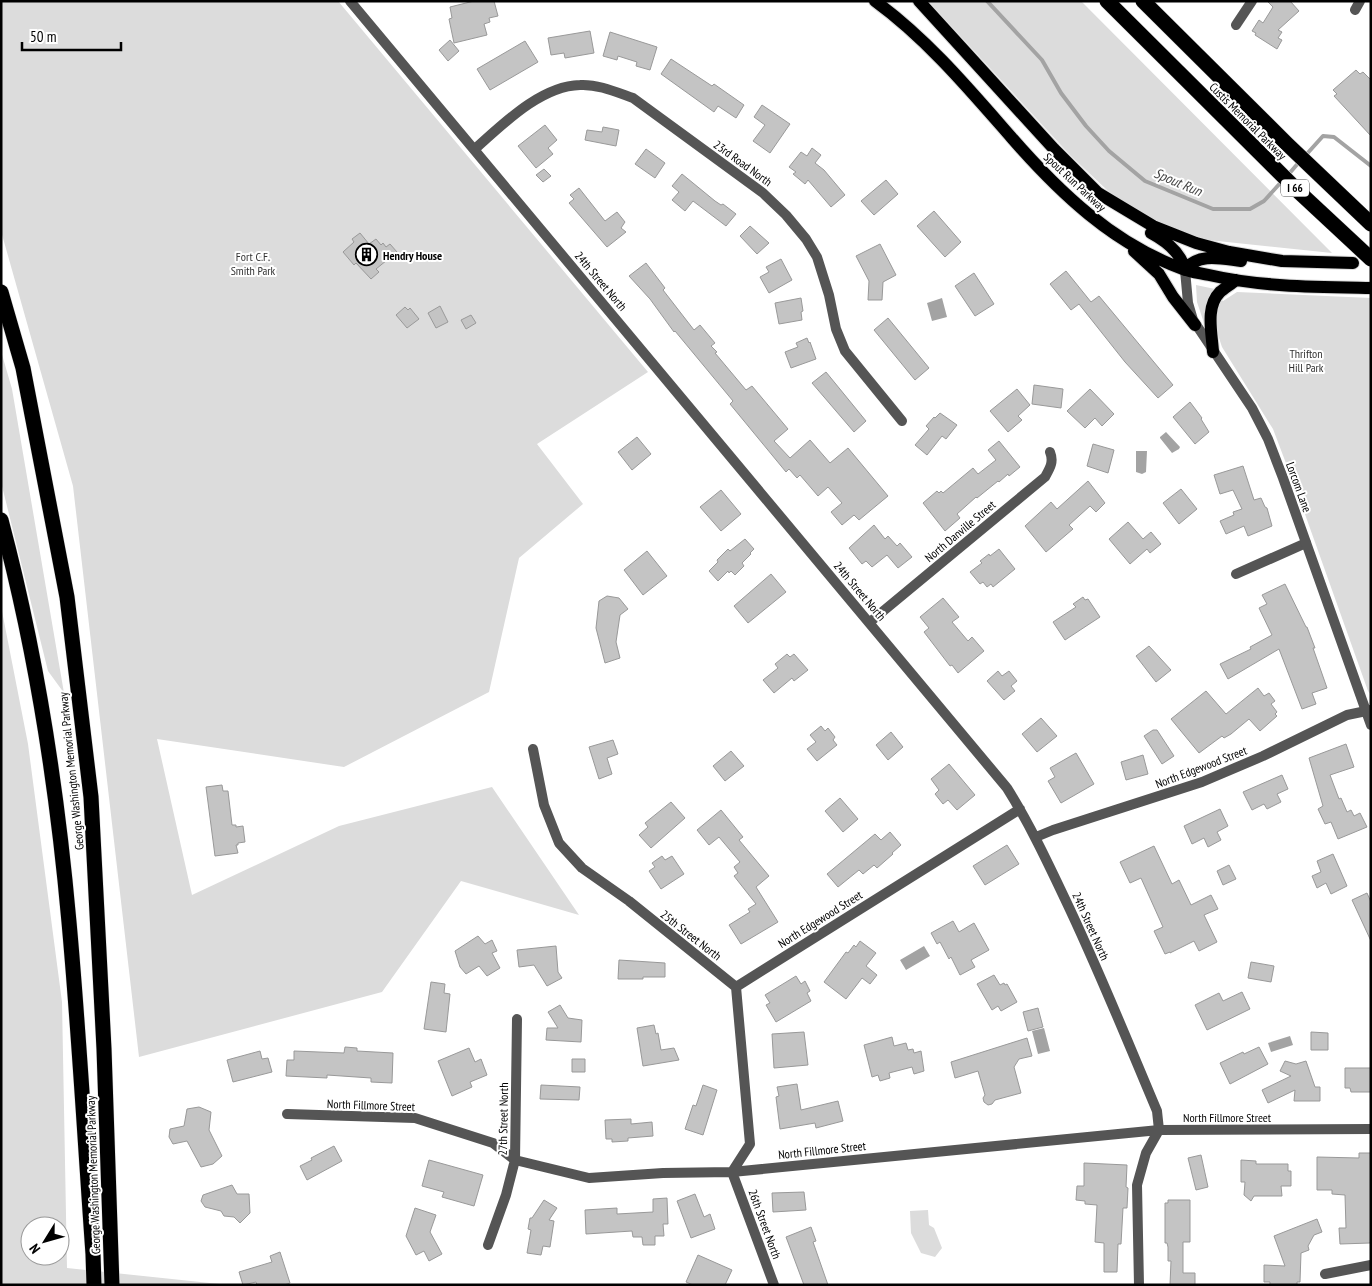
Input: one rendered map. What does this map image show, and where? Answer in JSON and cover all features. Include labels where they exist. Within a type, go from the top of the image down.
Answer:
[{"type":"highway","name":"Custis Memorial Parkway","points":[[1107,1],[1299,192],[1371,259]]},
{"type":"highway","name":"Custis Memorial Parkway","points":[[1143,1],[1249,107],[1371,224]]},
{"type":"highway","name":"George Washington Memorial Parkway","points":[[1,292],[22,368],[67,597],[91,797],[104,1049],[112,1285]]},
{"type":"highway","name":"George Washington Memorial Parkway","points":[[1,520],[33,656],[54,786],[69,921],[94,1285]]},
{"type":"main road","name":"Spout Run Parkway","points":[[875,1],[906,26],[943,61],[1069,198],[1117,236],[1146,252],[1186,270],[1236,280],[1371,288]]},
{"type":"main road","name":"Spout Run Parkway","points":[[919,1],[1064,160],[1098,193],[1153,226],[1182,238],[1229,252],[1282,261],[1353,263]]},
{"type":"main road","points":[[1098,193],[1122,215],[1168,244],[1182,260],[1186,270]]},
{"type":"main road","points":[[1117,236],[1159,274],[1172,297],[1195,325]]},
{"type":"main road","points":[[1186,270],[1191,263],[1206,259],[1282,261]]},
{"type":"main road","points":[[1213,352],[1212,306],[1220,292],[1236,280]]},
{"type":"street","name":"24th Street North","points":[[350,1],[476,148],[1006,788],[1036,837],[1076,922],[1157,1111],[1159,1130]]},
{"type":"street","points":[[1236,25],[1252,1]]},
{"type":"street","name":"23rd Road North","points":[[476,148],[537,99],[562,87],[582,85],[608,89],[633,98],[763,192],[806,239],[817,258],[829,295],[836,329],[845,350],[902,421]]},
{"type":"street","name":"Lorcom Lane","points":[[1186,270],[1188,303],[1195,325],[1240,389],[1263,429],[1278,464],[1368,710],[1371,725]]},
{"type":"street","name":"North Danville Street","points":[[870,622],[1045,476],[1052,466],[1050,452]]},
{"type":"street","points":[[1236,574],[1306,543]]},
{"type":"street","name":"North Edgewood Street","points":[[1036,837],[1202,782],[1263,756],[1347,715],[1368,710]]},
{"type":"street","name":"25th Street North","points":[[533,748],[544,805],[559,843],[582,868],[629,902],[736,987]]},
{"type":"street","name":"North Edgewood Street","points":[[736,987],[1020,809]]},
{"type":"street","points":[[732,1172],[750,1144],[736,987]]},
{"type":"street","name":"27th Street North","points":[[488,1245],[506,1195],[515,1160],[517,1019]]},
{"type":"street","name":"North Fillmore Street","points":[[287,1114],[415,1118],[493,1144],[515,1160],[589,1178],[662,1173],[732,1172],[1159,1130],[1371,1129]]},
{"type":"street","points":[[1139,1285],[1137,1185],[1146,1153],[1159,1130]]},
{"type":"street","name":"26th Street North","points":[[732,1172],[774,1285]]},
{"type":"street","points":[[1325,1274],[1371,1265]]},
{"type":"green space","name":"Fort C.F. Smith Park","points":[[1,1],[338,1],[648,372],[537,444],[583,504],[519,558],[489,692],[344,767],[157,739],[192,895],[339,826],[492,787],[579,915],[461,881],[382,992],[139,1057],[73,486],[1,231]]},
{"type":"green space","points":[[928,1],[1081,1],[1332,253],[1208,240],[1157,223],[1108,191],[1070,155]]},
{"type":"green space","points":[[1196,285],[1215,289],[1204,323],[1197,302]]},
{"type":"green space","name":"Thrifton Hill Park","points":[[1237,292],[1371,298],[1371,695],[1273,429],[1222,347],[1216,329],[1215,317],[1220,299],[1223,301]]},
{"type":"green space","points":[[1,351],[12,389],[64,693],[48,671],[1,482]]},
{"type":"green space","points":[[1,606],[28,744],[62,1002],[66,1216],[20,1216],[20,1266],[67,1266],[67,1268],[229,1285],[1,1285]]},
{"type":"green space","points":[[928,1210],[929,1225],[934,1228],[942,1248],[935,1257],[921,1253],[911,1233],[910,1211]]},
{"type":"shaded area","points":[[942,298],[947,317],[932,321],[927,303]]},
{"type":"shaded area","points":[[1166,432],[1180,447],[1172,453],[1160,438]]},
{"type":"shaded area","points":[[1136,451],[1147,451],[1146,472],[1142,474],[1136,472]]},
{"type":"shaded area","points":[[924,946],[930,956],[906,970],[900,960]]},
{"type":"shaded area","points":[[1044,1028],[1050,1051],[1038,1054],[1032,1031]]},
{"type":"shaded area","points":[[1290,1036],[1293,1045],[1271,1052],[1268,1043]]},
{"type":"building","points":[[474,1],[494,1],[498,16],[489,18],[490,22],[484,24],[487,35],[454,43],[449,19],[452,18],[450,7]]},
{"type":"building","points":[[1267,1],[1290,1],[1299,11],[1278,30],[1282,32],[1278,38],[1282,40],[1277,49],[1252,31],[1259,20],[1263,23],[1273,7]]},
{"type":"building","points":[[590,31],[594,53],[565,58],[564,53],[551,55],[548,38]]},
{"type":"building","points":[[610,32],[657,47],[650,70],[636,66],[637,62],[618,56],[617,60],[603,56]]},
{"type":"building","points":[[450,40],[459,51],[448,61],[439,50]]},
{"type":"building","points":[[525,41],[538,62],[490,90],[477,69]]},
{"type":"building","points":[[671,59],[712,86],[714,84],[744,105],[736,118],[718,106],[714,112],[661,74]]},
{"type":"building","points":[[1356,70],[1360,74],[1363,72],[1371,80],[1371,136],[1334,96],[1337,94],[1333,90]]},
{"type":"building","points":[[762,105],[790,124],[770,153],[753,141],[765,125],[754,117]]},
{"type":"building","points":[[545,125],[557,140],[548,148],[553,154],[536,168],[518,146]]},
{"type":"building","points":[[603,127],[619,130],[616,146],[585,140],[587,130],[602,132]]},
{"type":"building","points":[[812,148],[821,155],[815,163],[824,170],[845,195],[831,207],[808,180],[805,184],[793,174],[796,172],[789,167],[801,152],[807,156]]},
{"type":"building","points":[[646,149],[665,163],[655,178],[635,164]]},
{"type":"building","points":[[544,169],[551,176],[543,182],[536,175]]},
{"type":"building","points":[[682,174],[715,201],[721,205],[723,204],[736,214],[726,226],[693,201],[685,211],[672,200],[679,192],[672,186]]},
{"type":"building","points":[[886,180],[898,194],[874,215],[861,201]]},
{"type":"building","points":[[579,188],[605,221],[617,212],[625,222],[621,228],[626,232],[607,247],[569,203],[574,199],[570,195]]},
{"type":"building","points":[[934,211],[961,242],[945,257],[917,226]]},
{"type":"building","points":[[750,226],[769,243],[757,254],[740,236]]},
{"type":"building","name":"Hendry House","points":[[360,233],[369,244],[376,239],[381,245],[383,243],[386,247],[390,244],[397,252],[376,269],[379,272],[371,279],[356,263],[354,265],[343,252],[354,242],[352,239]]},
{"type":"building","points":[[880,244],[896,275],[883,282],[882,300],[868,300],[869,281],[856,256]]},
{"type":"building","points":[[781,259],[792,280],[769,293],[760,277],[769,272],[766,267]]},
{"type":"building","points":[[646,263],[665,288],[663,290],[694,330],[700,325],[715,343],[711,346],[717,352],[715,353],[746,390],[752,386],[788,429],[774,441],[790,458],[810,440],[830,463],[848,448],[888,496],[859,520],[854,515],[842,525],[831,512],[842,503],[828,487],[818,496],[800,475],[797,478],[789,469],[786,472],[730,404],[733,401],[629,276]]},
{"type":"building","points":[[1066,271],[1091,302],[1099,296],[1173,385],[1158,398],[1125,362],[1079,304],[1071,310],[1050,284]]},
{"type":"building","points":[[974,273],[994,304],[975,316],[955,286]]},
{"type":"building","points":[[801,298],[802,320],[779,324],[775,303]]},
{"type":"building","points":[[440,306],[448,322],[436,328],[428,313]]},
{"type":"building","points":[[405,307],[408,310],[410,308],[419,319],[407,328],[396,315]]},
{"type":"building","points":[[471,315],[476,323],[466,329],[461,320]]},
{"type":"building","points":[[888,318],[929,368],[915,380],[874,330]]},
{"type":"building","points":[[807,338],[816,359],[791,368],[785,352],[798,347],[796,343]]},
{"type":"building","points":[[826,372],[866,421],[854,432],[812,383]]},
{"type":"building","points":[[1034,385],[1063,389],[1061,408],[1032,404]]},
{"type":"building","points":[[1017,389],[1030,405],[1018,416],[1022,420],[1008,432],[990,411]]},
{"type":"building","points":[[1090,389],[1114,414],[1102,426],[1095,418],[1085,428],[1067,411]]},
{"type":"building","points":[[1190,402],[1202,418],[1209,432],[1195,444],[1173,417]]},
{"type":"building","points":[[940,413],[957,425],[946,439],[942,436],[927,455],[915,445],[929,429],[926,426]]},
{"type":"building","points":[[637,437],[651,454],[632,470],[618,452]]},
{"type":"building","points":[[999,441],[1020,467],[976,497],[957,514],[960,518],[945,531],[923,503],[937,491],[943,493],[973,468],[978,474],[996,460],[988,450]]},
{"type":"building","points":[[1093,444],[1114,450],[1108,473],[1087,466]]},
{"type":"building","points":[[1243,466],[1254,500],[1261,498],[1267,508],[1272,526],[1248,536],[1244,526],[1226,534],[1220,521],[1234,515],[1233,512],[1242,509],[1233,490],[1220,494],[1214,475]]},
{"type":"building","points":[[1088,481],[1105,503],[1096,512],[1090,506],[1069,525],[1073,529],[1046,552],[1025,526],[1051,502],[1057,509]]},
{"type":"building","points":[[1181,489],[1197,509],[1179,524],[1163,503]]},
{"type":"building","points":[[721,490],[741,514],[721,531],[700,507]]},
{"type":"building","points":[[1128,522],[1143,539],[1151,532],[1161,544],[1150,553],[1147,549],[1130,564],[1109,539]]},
{"type":"building","points":[[874,525],[885,539],[888,536],[897,546],[900,543],[912,557],[898,568],[887,555],[872,567],[866,561],[862,564],[849,548]]},
{"type":"building","points":[[745,539],[754,549],[742,563],[744,566],[735,575],[728,571],[718,581],[709,571],[728,549],[730,551]]},
{"type":"building","points":[[999,549],[1015,569],[993,587],[991,584],[987,587],[983,582],[980,584],[970,572],[982,563],[980,561]]},
{"type":"building","points":[[647,551],[667,576],[643,595],[624,570]]},
{"type":"building","points":[[771,574],[786,592],[748,623],[734,606]]},
{"type":"building","points":[[1285,584],[1307,627],[1327,688],[1312,693],[1316,704],[1302,709],[1279,649],[1228,679],[1220,664],[1251,649],[1250,647],[1272,635],[1259,608],[1267,604],[1262,595]]},
{"type":"building","points":[[607,596],[619,598],[628,609],[620,615],[616,642],[620,658],[605,663],[596,628],[599,601]]},
{"type":"building","points":[[1083,597],[1085,600],[1088,599],[1100,617],[1065,640],[1053,622],[1076,607],[1073,604]]},
{"type":"building","points":[[943,598],[959,617],[952,622],[968,641],[972,637],[984,651],[958,673],[952,665],[950,666],[924,632],[929,628],[920,617]]},
{"type":"building","points":[[1149,646],[1171,670],[1156,682],[1136,656]]},
{"type":"building","points":[[787,654],[790,657],[794,654],[808,670],[794,681],[792,678],[774,693],[763,680],[778,668],[775,664]]},
{"type":"building","points":[[998,671],[1002,676],[1009,671],[1017,681],[1011,686],[1015,691],[1004,700],[987,681]]},
{"type":"building","points":[[1258,688],[1264,696],[1269,693],[1275,701],[1271,704],[1277,712],[1275,714],[1277,716],[1260,731],[1249,719],[1231,734],[1224,738],[1222,736],[1199,753],[1171,719],[1206,691],[1226,714]]},
{"type":"building","points":[[1041,718],[1057,736],[1037,752],[1022,734]]},
{"type":"building","points":[[821,726],[825,731],[828,728],[835,737],[833,740],[837,745],[817,761],[807,749],[816,742],[810,735]]},
{"type":"building","points":[[1153,730],[1157,730],[1174,756],[1162,764],[1144,736]]},
{"type":"building","points":[[891,732],[903,747],[888,760],[876,745]]},
{"type":"building","points":[[613,740],[618,754],[607,758],[612,774],[599,779],[589,747]]},
{"type":"building","points":[[1346,744],[1354,767],[1330,775],[1339,799],[1341,798],[1347,812],[1351,810],[1354,816],[1360,813],[1367,827],[1338,839],[1331,822],[1325,824],[1318,809],[1323,806],[1309,758]]},
{"type":"building","points":[[731,751],[744,766],[725,781],[713,766]]},
{"type":"building","points":[[1076,753],[1094,784],[1061,803],[1048,781],[1055,777],[1050,768]]},
{"type":"building","points":[[1143,755],[1148,774],[1126,780],[1121,762]]},
{"type":"building","points":[[949,764],[975,795],[957,810],[948,800],[943,804],[935,794],[939,790],[931,779]]},
{"type":"building","points":[[1282,775],[1288,789],[1277,794],[1281,802],[1267,809],[1264,804],[1252,810],[1243,792]]},
{"type":"building","points":[[222,785],[223,791],[228,791],[232,825],[236,825],[236,827],[243,826],[245,842],[236,845],[238,853],[215,856],[206,787]]},
{"type":"building","points":[[840,798],[858,819],[843,832],[825,811]]},
{"type":"building","points":[[671,802],[685,818],[651,848],[639,835],[648,827],[645,823]]},
{"type":"building","points":[[1220,809],[1228,826],[1217,832],[1221,840],[1208,847],[1204,838],[1192,844],[1184,826]]},
{"type":"building","points":[[721,810],[743,837],[739,840],[769,876],[756,887],[778,922],[741,944],[729,925],[750,912],[748,909],[756,904],[734,876],[738,873],[734,867],[740,862],[719,837],[709,845],[697,830]]},
{"type":"building","points":[[890,832],[901,845],[877,868],[874,865],[863,874],[859,870],[838,887],[827,874],[875,834],[881,840]]},
{"type":"building","points":[[1007,845],[1019,864],[985,885],[973,866]]},
{"type":"building","points":[[1154,846],[1172,884],[1179,880],[1191,905],[1211,895],[1218,909],[1204,915],[1217,942],[1199,951],[1194,941],[1165,954],[1154,931],[1163,927],[1141,878],[1130,883],[1120,862]]},
{"type":"building","points":[[1333,854],[1347,886],[1331,894],[1326,883],[1317,888],[1312,876],[1321,872],[1317,861]]},
{"type":"building","points":[[662,856],[665,860],[672,856],[684,874],[661,889],[649,871],[655,867],[652,863]]},
{"type":"building","points":[[1229,865],[1236,879],[1223,885],[1217,871]]},
{"type":"building","points":[[1367,893],[1371,902],[1371,941],[1352,900]]},
{"type":"building","points":[[953,921],[959,932],[974,923],[989,950],[971,960],[975,967],[960,975],[951,957],[949,959],[940,942],[937,944],[931,933]]},
{"type":"building","points":[[478,936],[485,944],[492,940],[497,951],[492,953],[500,968],[487,976],[479,966],[466,974],[460,967],[455,951]]},
{"type":"building","points":[[860,941],[876,953],[866,966],[877,975],[870,984],[862,978],[846,999],[824,982],[846,952],[848,953],[854,945],[856,947]]},
{"type":"building","points":[[556,946],[558,972],[562,978],[547,986],[534,965],[519,967],[517,950]]},
{"type":"building","points":[[619,960],[665,963],[665,977],[618,979]]},
{"type":"building","points":[[1251,962],[1274,966],[1271,982],[1248,978]]},
{"type":"building","points":[[994,975],[1000,985],[1007,984],[1017,1002],[1001,1011],[998,1006],[992,1010],[977,984]]},
{"type":"building","points":[[796,976],[801,984],[805,981],[810,991],[807,993],[811,1001],[776,1022],[766,1005],[770,1003],[765,995]]},
{"type":"building","points":[[431,982],[445,984],[444,993],[450,994],[446,1032],[424,1029]]},
{"type":"building","points":[[1242,992],[1250,1009],[1207,1030],[1195,1005],[1219,993],[1223,1001]]},
{"type":"building","points":[[560,1005],[568,1018],[582,1020],[581,1042],[546,1040],[547,1028],[558,1028],[548,1012]]},
{"type":"building","points":[[1038,1008],[1043,1027],[1028,1031],[1023,1012]]},
{"type":"building","points":[[654,1025],[656,1034],[658,1033],[661,1050],[674,1048],[679,1060],[643,1066],[637,1028]]},
{"type":"building","points":[[804,1032],[808,1065],[774,1068],[772,1034]]},
{"type":"building","points":[[1311,1032],[1328,1033],[1328,1050],[1311,1050]]},
{"type":"building","points":[[892,1037],[894,1046],[906,1043],[908,1050],[913,1049],[914,1053],[921,1051],[924,1071],[914,1074],[912,1067],[889,1073],[890,1078],[880,1081],[878,1075],[872,1077],[864,1045]]},
{"type":"building","points":[[1027,1038],[1032,1056],[1019,1059],[1014,1067],[1021,1093],[995,1100],[992,1104],[988,1105],[984,1102],[983,1098],[985,1095],[978,1071],[955,1078],[951,1062]]},
{"type":"building","points":[[345,1047],[357,1048],[357,1051],[393,1053],[392,1083],[371,1082],[371,1078],[327,1075],[327,1078],[286,1076],[287,1060],[294,1060],[294,1051],[344,1053]]},
{"type":"building","points":[[1259,1047],[1268,1064],[1230,1084],[1220,1063]]},
{"type":"building","points":[[469,1048],[475,1062],[481,1059],[487,1075],[470,1082],[472,1087],[452,1096],[438,1061]]},
{"type":"building","points":[[260,1051],[262,1059],[268,1058],[272,1072],[233,1082],[227,1060]]},
{"type":"building","points":[[572,1059],[585,1059],[585,1072],[572,1072]]},
{"type":"building","points":[[1285,1061],[1296,1064],[1306,1061],[1315,1087],[1320,1087],[1320,1101],[1294,1101],[1295,1090],[1268,1103],[1262,1090],[1291,1076],[1280,1071]]},
{"type":"building","points":[[1345,1068],[1371,1068],[1371,1092],[1351,1092],[1350,1088],[1345,1088]]},
{"type":"building","points":[[797,1084],[801,1110],[838,1101],[843,1121],[816,1128],[815,1123],[780,1129],[776,1097],[779,1096],[777,1087]]},
{"type":"building","points":[[541,1085],[580,1087],[579,1100],[540,1099]]},
{"type":"building","points":[[703,1085],[717,1090],[703,1135],[685,1129],[693,1105],[696,1106]]},
{"type":"building","points":[[199,1107],[211,1112],[209,1130],[222,1156],[213,1164],[201,1167],[187,1141],[173,1144],[169,1137],[170,1129],[184,1126],[187,1109]]},
{"type":"building","points":[[631,1119],[631,1124],[652,1122],[653,1136],[628,1138],[628,1141],[612,1142],[612,1139],[606,1139],[605,1120]]},
{"type":"building","points":[[334,1146],[342,1161],[307,1180],[300,1166]]},
{"type":"building","points":[[1359,1153],[1371,1153],[1371,1241],[1370,1243],[1340,1244],[1339,1228],[1346,1228],[1345,1195],[1332,1194],[1332,1190],[1317,1190],[1317,1157],[1359,1158]]},
{"type":"building","points":[[1201,1155],[1208,1187],[1196,1190],[1188,1158]]},
{"type":"building","points":[[429,1160],[483,1175],[474,1206],[442,1197],[444,1192],[422,1186]]},
{"type":"building","points":[[1241,1160],[1256,1161],[1256,1164],[1288,1164],[1288,1171],[1291,1171],[1291,1186],[1281,1186],[1282,1196],[1254,1196],[1251,1201],[1244,1195],[1245,1182],[1241,1182]]},
{"type":"building","points":[[1084,1163],[1127,1165],[1127,1208],[1123,1208],[1121,1244],[1118,1244],[1117,1272],[1104,1272],[1104,1243],[1095,1242],[1097,1205],[1085,1204],[1085,1201],[1076,1200],[1077,1186],[1084,1186]]},
{"type":"building","points":[[232,1185],[237,1194],[249,1194],[250,1213],[240,1223],[234,1217],[224,1216],[221,1211],[205,1207],[201,1201],[203,1195]]},
{"type":"building","points":[[804,1192],[806,1210],[773,1212],[772,1193]]},
{"type":"building","points":[[695,1194],[704,1217],[710,1214],[715,1229],[691,1238],[677,1201]]},
{"type":"building","points":[[667,1198],[668,1224],[663,1224],[664,1236],[655,1236],[655,1245],[643,1245],[642,1237],[633,1237],[632,1231],[586,1234],[585,1210],[617,1208],[617,1214],[653,1212],[653,1199]]},
{"type":"building","points":[[544,1200],[557,1208],[549,1220],[554,1221],[550,1247],[543,1246],[541,1255],[527,1253],[531,1230],[528,1229],[530,1218],[532,1218]]},
{"type":"building","points":[[1168,1200],[1190,1200],[1190,1242],[1183,1242],[1183,1273],[1195,1273],[1195,1285],[1170,1285],[1171,1261],[1168,1261],[1168,1247],[1167,1243],[1165,1243],[1165,1203],[1168,1203]]},
{"type":"building","points":[[415,1208],[436,1215],[430,1232],[442,1254],[429,1261],[424,1251],[416,1255],[406,1236]]},
{"type":"building","points":[[1317,1219],[1322,1232],[1314,1235],[1308,1246],[1309,1250],[1301,1253],[1300,1282],[1297,1282],[1297,1285],[1270,1285],[1270,1282],[1264,1282],[1264,1265],[1285,1266],[1274,1236]]},
{"type":"building","points":[[811,1227],[816,1241],[813,1242],[828,1285],[804,1285],[786,1237]]},
{"type":"building","points":[[280,1252],[290,1283],[284,1285],[257,1285],[256,1282],[243,1285],[239,1272],[272,1262],[270,1256]]},
{"type":"building","points":[[698,1255],[732,1270],[725,1285],[693,1285],[686,1282]]},
{"type":"waterway","name":"Spout Run","points":[[987,1],[1042,60],[1061,93],[1086,126],[1109,151],[1145,181],[1213,209],[1250,209],[1264,201],[1283,180]]},
{"type":"waterway","name":"Spout Run","points":[[1305,156],[1323,136],[1334,137],[1371,166]]},
{"type":"waterway","name":"Spout Run","points":[[1288,175],[1300,161]]},
{"type":"place","name":"Hendry House","points":[[367,255]]}]
